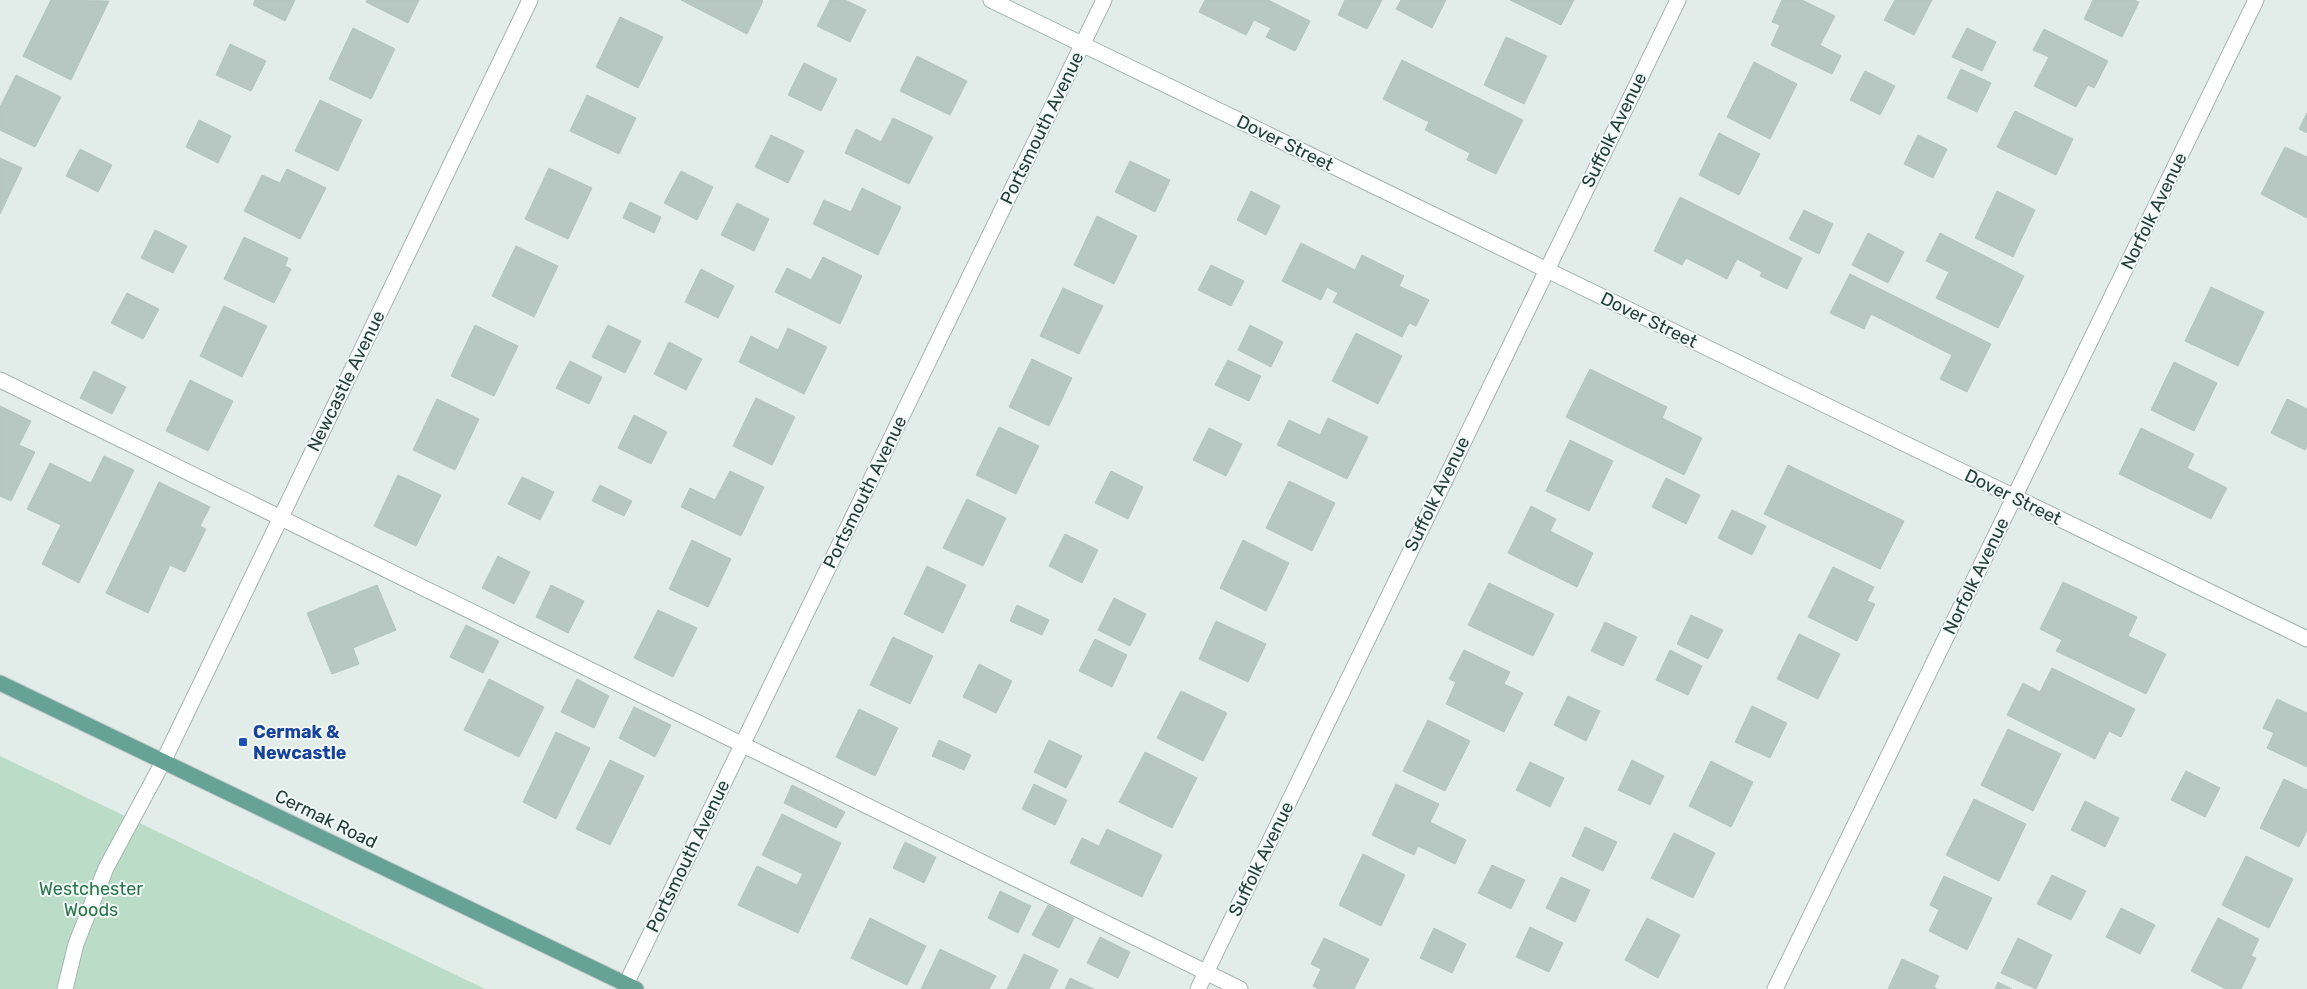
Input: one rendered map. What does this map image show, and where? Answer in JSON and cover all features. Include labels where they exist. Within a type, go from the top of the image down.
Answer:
[{"type":"main road","name":"Cermak Road","points":[[0,682],[631,986]]},
{"type":"street","name":"Newcastle Avenue","points":[[65,989],[76,944],[106,868],[163,762],[530,0]]},
{"type":"street","name":"Dover Street","points":[[991,0],[2307,639]]},
{"type":"street","name":"Portsmouth Avenue","points":[[631,986],[743,745],[1104,0]]},
{"type":"street","name":"Suffolk Avenue","points":[[1198,989],[1678,0]]},
{"type":"street","name":"Norfolk Avenue","points":[[1774,989],[2256,0]]},
{"type":"street","points":[[0,380],[1240,989]]},
{"type":"green space","name":"Westchester Woods","points":[[0,756],[485,989],[0,989]]},
{"type":"building","points":[[51,0],[109,1],[71,80],[23,56]]},
{"type":"building","points":[[255,0],[295,0],[285,21],[253,5]]},
{"type":"building","points":[[367,0],[419,0],[408,23],[366,2]]},
{"type":"building","points":[[681,0],[762,0],[763,1],[747,34]]},
{"type":"building","points":[[830,0],[845,0],[866,10],[850,42],[817,26]]},
{"type":"building","points":[[1205,0],[1268,0],[1310,21],[1295,51],[1266,37],[1271,28],[1254,20],[1246,35],[1199,12]]},
{"type":"building","points":[[1345,0],[1382,0],[1367,29],[1338,15]]},
{"type":"building","points":[[1401,0],[1446,0],[1432,28],[1396,9]]},
{"type":"building","points":[[1510,0],[1574,0],[1561,25]]},
{"type":"building","points":[[1782,0],[1802,0],[1835,16],[1820,45],[1841,56],[1832,74],[1771,45],[1780,25],[1772,22]]},
{"type":"building","points":[[1895,0],[1932,0],[1914,35],[1884,20]]},
{"type":"building","points":[[2093,0],[2134,0],[2139,2],[2122,37],[2084,19]]},
{"type":"building","points":[[620,17],[663,37],[638,88],[596,67]]},
{"type":"building","points":[[353,28],[395,49],[371,99],[329,79]]},
{"type":"building","points":[[1967,28],[1996,42],[1982,71],[1952,57]]},
{"type":"building","points":[[2044,29],[2108,61],[2094,88],[2088,85],[2076,107],[2034,86],[2049,57],[2033,50]]},
{"type":"building","points":[[1506,37],[1547,56],[1524,104],[1484,85]]},
{"type":"building","points":[[230,44],[266,61],[251,91],[216,75]]},
{"type":"building","points":[[917,56],[967,81],[950,115],[900,91]]},
{"type":"building","points":[[1402,60],[1523,120],[1496,174],[1467,160],[1470,153],[1425,130],[1429,122],[1383,99]]},
{"type":"building","points":[[1754,62],[1797,84],[1770,139],[1727,117]]},
{"type":"building","points":[[804,63],[837,79],[821,111],[788,95]]},
{"type":"building","points":[[1961,69],[1991,83],[1977,112],[1947,98]]},
{"type":"building","points":[[1865,71],[1895,86],[1880,115],[1850,100]]},
{"type":"building","points":[[16,75],[61,97],[35,147],[0,130],[0,107]]},
{"type":"building","points":[[587,95],[636,118],[619,154],[570,131]]},
{"type":"building","points":[[320,100],[362,120],[338,171],[295,151]]},
{"type":"building","points":[[2015,111],[2073,139],[2056,175],[1997,147]]},
{"type":"building","points":[[2307,113],[2307,133],[2299,129]]},
{"type":"building","points":[[893,118],[933,137],[909,184],[845,153],[856,129],[881,142]]},
{"type":"building","points":[[199,120],[231,136],[218,163],[186,147]]},
{"type":"building","points":[[1719,133],[1760,154],[1739,195],[1699,175]]},
{"type":"building","points":[[771,135],[804,151],[788,183],[755,167]]},
{"type":"building","points":[[1918,135],[1947,149],[1933,178],[1904,164]]},
{"type":"building","points":[[2285,147],[2307,157],[2307,218],[2261,194]]},
{"type":"building","points":[[80,149],[112,165],[98,192],[66,176]]},
{"type":"building","points":[[0,158],[22,168],[0,214]]},
{"type":"building","points":[[1130,161],[1170,180],[1155,212],[1115,192]]},
{"type":"building","points":[[549,168],[592,188],[568,239],[525,219]]},
{"type":"building","points":[[287,169],[326,188],[300,239],[244,211],[262,175],[280,183]]},
{"type":"building","points":[[681,171],[713,187],[697,220],[664,203]]},
{"type":"building","points":[[862,188],[901,207],[878,255],[813,224],[824,200],[851,212]]},
{"type":"building","points":[[1251,191],[1280,206],[1266,235],[1237,220]]},
{"type":"building","points":[[1997,191],[2035,210],[2013,257],[1975,238]]},
{"type":"building","points":[[1680,197],[1802,258],[1787,289],[1760,276],[1762,272],[1737,259],[1727,279],[1686,258],[1682,265],[1654,251]]},
{"type":"building","points":[[630,202],[661,217],[654,233],[623,218]]},
{"type":"building","points":[[737,203],[769,219],[754,251],[721,235]]},
{"type":"building","points":[[1804,210],[1833,224],[1819,254],[1789,239]]},
{"type":"building","points":[[1097,216],[1137,236],[1114,284],[1074,265]]},
{"type":"building","points":[[155,230],[187,246],[173,273],[141,258]]},
{"type":"building","points":[[1868,233],[1904,252],[1888,283],[1852,265]]},
{"type":"building","points":[[1940,233],[2024,276],[1998,328],[1936,298],[1949,272],[1926,261]]},
{"type":"building","points":[[244,237],[288,258],[285,266],[291,269],[274,303],[224,279]]},
{"type":"building","points":[[1301,243],[1355,270],[1362,255],[1404,276],[1399,286],[1429,300],[1416,326],[1409,323],[1402,337],[1333,302],[1338,293],[1327,287],[1321,300],[1282,281]]},
{"type":"building","points":[[516,246],[558,266],[534,317],[492,296]]},
{"type":"building","points":[[823,257],[862,276],[840,324],[775,292],[787,268],[811,280]]},
{"type":"building","points":[[1211,265],[1244,281],[1231,306],[1198,290]]},
{"type":"building","points":[[701,269],[734,286],[718,318],[685,302]]},
{"type":"building","points":[[1850,274],[1991,344],[1967,392],[1940,379],[1952,355],[1871,314],[1864,329],[1830,313]]},
{"type":"building","points":[[2211,287],[2264,312],[2238,366],[2185,341]]},
{"type":"building","points":[[1063,288],[1103,306],[1079,354],[1040,336]]},
{"type":"building","points":[[127,293],[159,309],[143,339],[111,323]]},
{"type":"building","points":[[224,306],[267,326],[242,377],[200,356]]},
{"type":"building","points":[[475,325],[518,346],[494,396],[451,376]]},
{"type":"building","points":[[608,325],[641,341],[625,373],[592,357]]},
{"type":"building","points":[[1250,325],[1283,342],[1271,367],[1238,350]]},
{"type":"building","points":[[788,328],[827,347],[804,394],[739,362],[751,336],[778,350]]},
{"type":"building","points":[[1356,333],[1402,356],[1378,404],[1332,381]]},
{"type":"building","points":[[669,342],[702,359],[686,390],[654,374]]},
{"type":"building","points":[[1032,359],[1072,378],[1049,426],[1009,407]]},
{"type":"building","points":[[1228,360],[1261,376],[1249,401],[1215,385]]},
{"type":"building","points":[[570,361],[602,377],[589,404],[556,388]]},
{"type":"building","points":[[2174,362],[2217,383],[2194,431],[2151,410]]},
{"type":"building","points":[[1590,369],[1667,407],[1662,418],[1702,438],[1684,475],[1566,417]]},
{"type":"building","points":[[94,371],[126,387],[112,414],[80,398]]},
{"type":"building","points":[[190,380],[233,401],[208,451],[166,431]]},
{"type":"building","points":[[756,398],[795,417],[772,465],[733,446]]},
{"type":"building","points":[[437,399],[479,419],[455,470],[413,450]]},
{"type":"building","points":[[2287,399],[2307,409],[2307,445],[2305,450],[2271,433]]},
{"type":"building","points":[[0,406],[31,421],[19,445],[35,452],[11,501],[0,496]]},
{"type":"building","points":[[634,415],[667,432],[651,464],[618,448]]},
{"type":"building","points":[[1328,418],[1368,437],[1347,479],[1277,445],[1289,420],[1320,435]]},
{"type":"building","points":[[999,427],[1039,446],[1016,494],[976,475]]},
{"type":"building","points":[[1209,428],[1242,444],[1226,476],[1193,460]]},
{"type":"building","points":[[2141,428],[2194,454],[2187,468],[2227,488],[2211,519],[2119,474]]},
{"type":"building","points":[[1570,440],[1613,461],[1589,511],[1546,491]]},
{"type":"building","points":[[104,456],[134,470],[79,583],[42,564],[61,525],[27,509],[50,463],[91,483]]},
{"type":"building","points":[[1788,465],[1904,521],[1880,569],[1764,514]]},
{"type":"building","points":[[730,471],[764,487],[741,536],[681,507],[690,488],[715,500]]},
{"type":"building","points":[[1111,471],[1143,487],[1128,519],[1095,503]]},
{"type":"building","points":[[398,475],[441,495],[416,546],[374,526]]},
{"type":"building","points":[[522,477],[554,492],[540,520],[508,504]]},
{"type":"building","points":[[1666,478],[1700,495],[1686,524],[1652,507]]},
{"type":"building","points":[[1289,481],[1335,503],[1312,551],[1266,528]]},
{"type":"building","points":[[159,482],[210,507],[200,526],[206,529],[185,572],[170,565],[148,613],[106,593]]},
{"type":"building","points":[[600,485],[632,501],[624,516],[592,501]]},
{"type":"building","points":[[967,499],[1006,518],[983,566],[943,548]]},
{"type":"building","points":[[1531,506],[1556,519],[1550,531],[1593,553],[1577,587],[1508,553]]},
{"type":"building","points":[[1732,510],[1766,526],[1752,555],[1718,538]]},
{"type":"building","points":[[1065,534],[1098,550],[1082,583],[1049,566]]},
{"type":"building","points":[[692,540],[731,559],[708,607],[669,589]]},
{"type":"building","points":[[1243,540],[1289,563],[1266,611],[1220,588]]},
{"type":"building","points":[[498,556],[530,572],[514,604],[482,588]]},
{"type":"building","points":[[927,566],[966,585],[943,633],[904,614]]},
{"type":"building","points":[[1833,567],[1874,587],[1867,601],[1875,604],[1857,641],[1808,617]]},
{"type":"building","points":[[2063,582],[2137,617],[2128,636],[2166,654],[2146,694],[2056,651],[2062,640],[2040,629]]},
{"type":"building","points":[[1489,583],[1554,614],[1533,656],[1468,625]]},
{"type":"building","points":[[377,585],[396,630],[353,648],[359,664],[332,674],[307,613]]},
{"type":"building","points":[[551,585],[584,601],[568,633],[536,617]]},
{"type":"building","points":[[1114,598],[1146,614],[1130,646],[1098,630]]},
{"type":"building","points":[[1017,605],[1049,620],[1042,635],[1010,621]]},
{"type":"building","points":[[658,610],[697,628],[673,677],[634,658]]},
{"type":"building","points":[[1691,615],[1723,630],[1708,659],[1677,644]]},
{"type":"building","points":[[1216,621],[1266,644],[1248,682],[1199,659]]},
{"type":"building","points":[[1605,622],[1637,637],[1623,666],[1591,651]]},
{"type":"building","points":[[466,625],[499,641],[483,673],[450,657]]},
{"type":"building","points":[[1799,634],[1840,654],[1818,699],[1777,679]]},
{"type":"building","points":[[893,637],[933,656],[910,704],[870,685]]},
{"type":"building","points":[[1095,639],[1127,655],[1112,687],[1079,671]]},
{"type":"building","points":[[1464,650],[1510,672],[1504,684],[1523,693],[1504,732],[1446,704],[1456,682],[1449,679]]},
{"type":"building","points":[[1670,650],[1702,666],[1688,695],[1656,680]]},
{"type":"building","points":[[979,664],[1012,681],[996,713],[963,697]]},
{"type":"building","points":[[2052,668],[2135,709],[2121,737],[2109,731],[2095,759],[2007,715],[2023,683],[2040,692]]},
{"type":"building","points":[[489,679],[544,707],[519,757],[464,730]]},
{"type":"building","points":[[577,679],[609,696],[594,728],[561,712]]},
{"type":"building","points":[[1181,691],[1227,713],[1203,761],[1157,738]]},
{"type":"building","points":[[1568,696],[1600,711],[1586,741],[1554,725]]},
{"type":"building","points":[[2277,699],[2307,713],[2307,767],[2267,748],[2274,733],[2263,728]]},
{"type":"building","points":[[1752,706],[1787,723],[1770,758],[1735,742]]},
{"type":"building","points":[[634,707],[671,725],[655,757],[619,738]]},
{"type":"building","points":[[859,709],[898,728],[875,776],[836,757]]},
{"type":"building","points":[[1428,720],[1470,741],[1445,791],[1403,771]]},
{"type":"building","points":[[2008,729],[2061,754],[2033,811],[1981,785]]},
{"type":"building","points":[[556,732],[590,748],[556,819],[523,802]]},
{"type":"building","points":[[939,740],[971,755],[964,770],[932,756]]},
{"type":"building","points":[[1049,740],[1082,756],[1066,788],[1034,772]]},
{"type":"building","points":[[1145,752],[1197,778],[1172,828],[1119,802]]},
{"type":"building","points":[[610,760],[644,776],[610,845],[576,829]]},
{"type":"building","points":[[1632,760],[1664,776],[1650,805],[1618,790]]},
{"type":"building","points":[[1711,761],[1753,782],[1731,827],[1689,806]]},
{"type":"building","points":[[1530,762],[1564,778],[1550,807],[1516,790]]},
{"type":"building","points":[[2186,771],[2220,788],[2205,817],[2171,800]]},
{"type":"building","points":[[2284,779],[2307,790],[2307,830],[2299,847],[2260,828]]},
{"type":"building","points":[[1034,784],[1067,800],[1055,825],[1022,809]]},
{"type":"building","points":[[1396,784],[1439,804],[1430,822],[1466,840],[1455,864],[1418,846],[1414,855],[1372,835]]},
{"type":"building","points":[[792,785],[845,812],[836,828],[784,803]]},
{"type":"building","points":[[1974,799],[2026,824],[1999,881],[1946,855]]},
{"type":"building","points":[[2085,801],[2119,818],[2105,847],[2071,830]]},
{"type":"building","points":[[782,814],[841,843],[798,933],[738,905],[757,866],[797,885],[803,874],[762,855]]},
{"type":"building","points":[[1585,827],[1617,842],[1603,871],[1572,856]]},
{"type":"building","points":[[1107,829],[1162,855],[1142,897],[1070,863],[1082,838],[1099,846]]},
{"type":"building","points":[[1674,833],[1715,853],[1693,898],[1651,878]]},
{"type":"building","points":[[905,842],[936,857],[924,883],[893,868]]},
{"type":"building","points":[[1363,854],[1405,875],[1381,926],[1339,905]]},
{"type":"building","points":[[2246,856],[2293,879],[2269,928],[2222,905]]},
{"type":"building","points":[[1492,865],[1525,880],[1511,909],[1478,893]]},
{"type":"building","points":[[2052,875],[2086,891],[2071,920],[2037,904]]},
{"type":"building","points":[[1944,876],[1992,898],[1967,950],[1929,931],[1939,910],[1930,905]]},
{"type":"building","points":[[1561,877],[1590,890],[1575,922],[1546,908]]},
{"type":"building","points":[[1000,891],[1031,906],[1018,933],[988,918]]},
{"type":"building","points":[[1048,905],[1074,918],[1059,948],[1032,935]]},
{"type":"building","points":[[2121,908],[2155,925],[2140,954],[2106,937]]},
{"type":"building","points":[[870,918],[926,946],[907,985],[851,958]]},
{"type":"building","points":[[1647,918],[1680,935],[1658,978],[1625,960]]},
{"type":"building","points":[[2218,918],[2259,939],[2251,956],[2256,958],[2241,989],[2226,989],[2191,971]]},
{"type":"building","points":[[1530,927],[1563,943],[1549,972],[1516,957]]},
{"type":"building","points":[[1434,928],[1466,944],[1452,973],[1420,958]]},
{"type":"building","points":[[1100,937],[1130,952],[1118,978],[1087,963]]},
{"type":"building","points":[[1324,938],[1369,959],[1354,989],[1318,989],[1313,986],[1321,969],[1311,964]]},
{"type":"building","points":[[2018,938],[2052,955],[2036,989],[2001,973]]},
{"type":"building","points":[[940,949],[996,976],[989,989],[921,989]]},
{"type":"building","points":[[1024,954],[1058,970],[1049,989],[1007,989]]},
{"type":"building","points":[[1902,959],[1939,976],[1934,987],[1937,989],[1888,989]]},
{"type":"building","points":[[1070,978],[1094,989],[1065,989]]},
{"type":"building","points":[[1998,982],[2012,989],[1995,989]]},
{"type":"place","name":"Cermak & Newcastle","points":[[243,742]]}]
